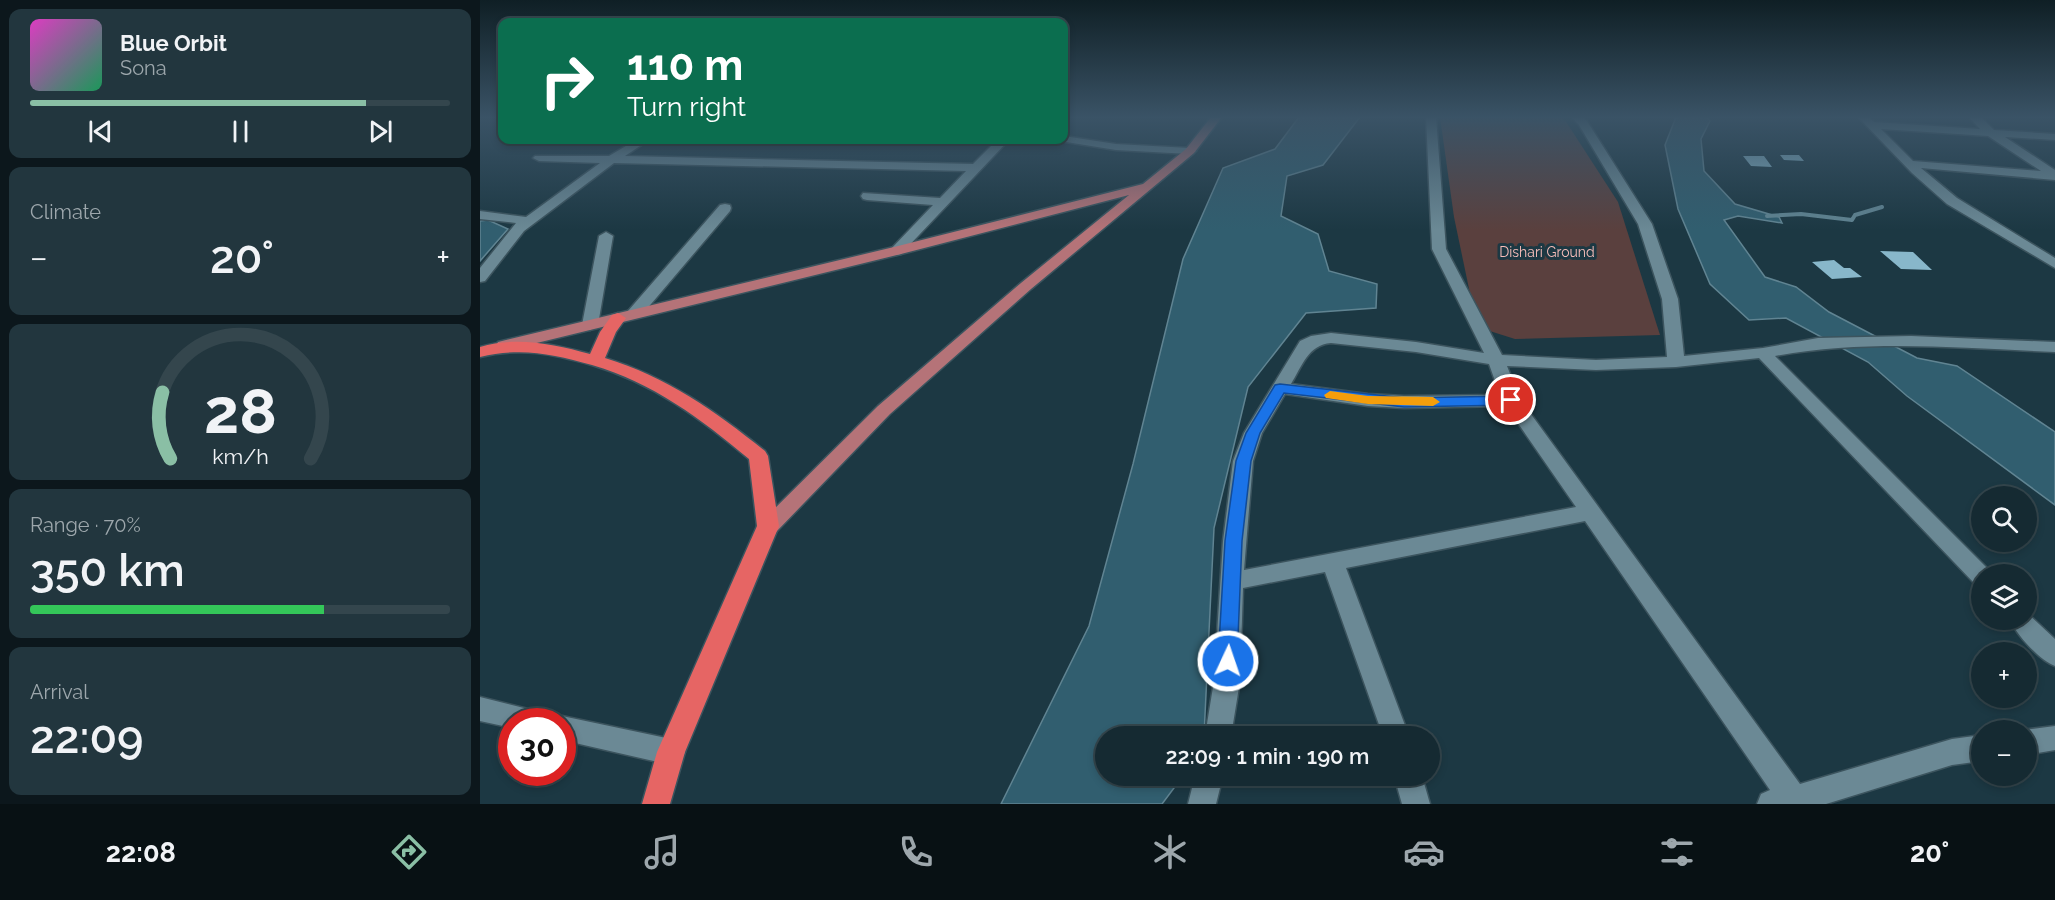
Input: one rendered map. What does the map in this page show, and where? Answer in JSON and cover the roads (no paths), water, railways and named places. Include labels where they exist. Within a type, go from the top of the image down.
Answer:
[{"type":"highway","points":[[595,361],[608,332],[618,318]]},
{"type":"highway","points":[[480,352],[504,346],[552,351],[595,361],[654,383],[718,424],[758,456],[768,526],[671,752],[656,804]]},
{"type":"main road","points":[[768,526],[893,402],[1026,286],[1187,155]]},
{"type":"main road","points":[[504,346],[896,251],[1148,186]]},
{"type":"street","points":[[520,228],[620,155]]},
{"type":"street","points":[[896,251],[989,155]]},
{"type":"street","points":[[1433,155],[1439,249],[1496,360],[1511,400],[1788,803],[1952,752],[1971,749]]},
{"type":"street","points":[[1602,155],[1645,224],[1670,298],[1676,362]]},
{"type":"street","points":[[1901,155],[1952,201],[2055,264]]},
{"type":"street","points":[[2023,155],[2055,176]]},
{"type":"street","points":[[538,158],[976,168]]},
{"type":"street","points":[[1910,164],[2055,176]]},
{"type":"street","points":[[867,196],[943,202]]},
{"type":"street","points":[[634,314],[725,208]]},
{"type":"street","points":[[480,215],[514,217],[521,219],[523,223],[480,279]]},
{"type":"street","points":[[590,325],[606,236]]},
{"type":"street","points":[[1220,726],[1227,681],[1234,541],[1243,461],[1253,433],[1306,345],[1317,339],[1331,338],[1416,347],[1496,360],[1596,364],[1676,362],[1763,353],[1818,343],[1911,341],[2055,347]]},
{"type":"street","points":[[1763,353],[1971,566]]},
{"type":"street","points":[[1280,388],[1404,402],[1511,400]]},
{"type":"street","points":[[1232,581],[1590,512]]},
{"type":"street","points":[[1332,561],[1392,726]]},
{"type":"street","points":[[2031,630],[2055,655]]},
{"type":"street","points":[[480,709],[498,713]]},
{"type":"street","points":[[576,731],[671,752]]},
{"type":"street","points":[[2037,740],[2055,738]]},
{"type":"street","points":[[1202,804],[1206,786]]},
{"type":"street","points":[[1410,786],[1416,804]]},
{"type":"water","points":[[1260,155],[1331,155],[1323,165],[1287,176],[1281,216],[1318,234],[1329,271],[1377,284],[1376,308],[1306,313],[1248,387],[1214,528],[1204,726],[1095,726],[1095,786],[1176,786],[1162,804],[1001,804],[1089,626],[1133,464],[1183,259],[1223,168]]},
{"type":"water","points":[[1667,155],[1702,155],[1704,171],[1735,204],[1779,217],[1782,223],[1738,216],[1724,220],[1765,277],[1796,287],[1829,312],[1917,358],[1957,366],[2055,432],[2055,505],[2037,492],[2037,486],[2029,486],[1907,396],[1868,362],[1786,318],[1749,320],[1710,284],[1678,209]]},
{"type":"water","points":[[488,220],[508,229],[480,261],[480,221]]},
{"type":"waterway","points":[[1767,216],[1801,214],[1852,220],[1855,215],[1882,207]]},
{"type":"park label","name":"Dishari Ground","points":[[1547,252]]}]
